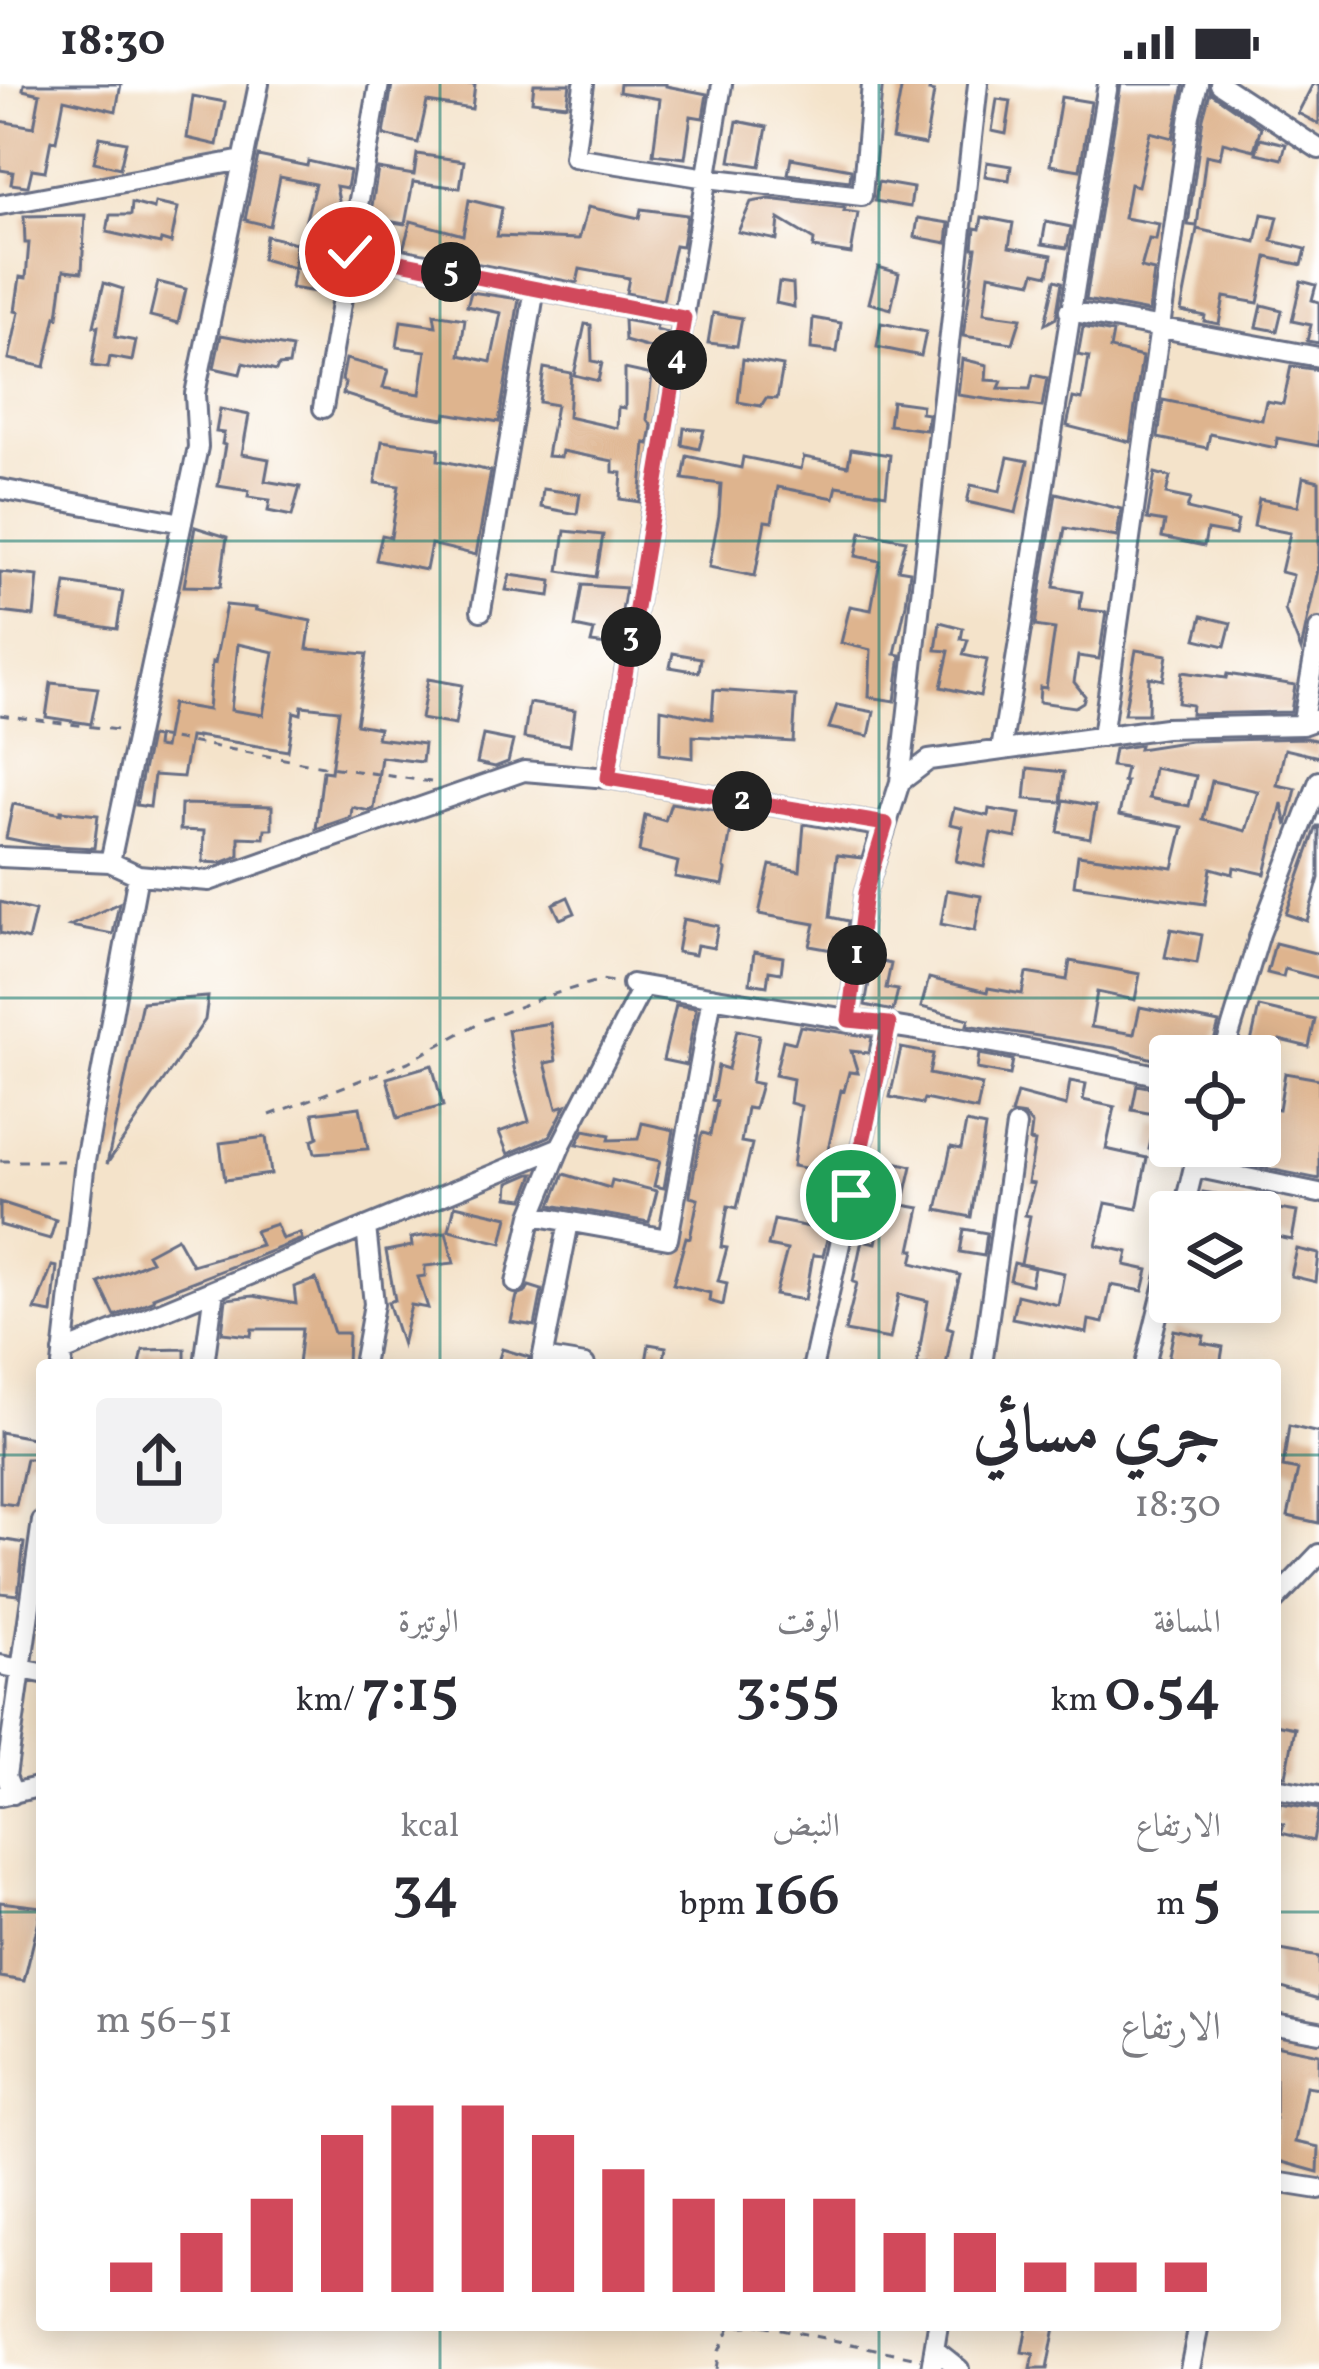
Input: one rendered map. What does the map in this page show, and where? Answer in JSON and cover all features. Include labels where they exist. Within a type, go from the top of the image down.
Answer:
[{"type":"street","points":[[110,862],[198,447],[194,394],[260,84]]},
{"type":"street","points":[[323,408],[379,84]]},
{"type":"street","points":[[584,84],[574,157],[862,196],[872,84]]},
{"type":"street","points":[[608,778],[722,84]]},
{"type":"street","points":[[849,1020],[865,893],[900,782],[979,84]]},
{"type":"street","points":[[1001,750],[1108,84]]},
{"type":"street","points":[[1102,737],[1198,84]]},
{"type":"street","points":[[1220,84],[1319,149]]},
{"type":"street","points":[[0,205],[243,160]]},
{"type":"street","points":[[350,252],[684,318]]},
{"type":"street","points":[[481,611],[535,288]]},
{"type":"street","points":[[1069,311],[1319,357]]},
{"type":"street","points":[[0,489],[182,523]]},
{"type":"street","points":[[900,782],[929,760],[1165,728],[1311,722],[1319,629]]},
{"type":"street","points":[[0,856],[110,862],[138,875],[209,881],[524,771],[608,778],[886,824]]},
{"type":"street","points":[[1229,1035],[1260,934],[1319,781]]},
{"type":"street","points":[[62,1358],[85,1161],[138,875]]},
{"type":"street","points":[[516,1283],[532,1215],[638,985],[889,1024],[1149,1073]]},
{"type":"street","points":[[532,1215],[668,1239],[712,997]]},
{"type":"street","points":[[814,1359],[889,1024]]},
{"type":"street","points":[[983,1359],[1016,1126]]},
{"type":"street","points":[[62,1358],[560,1147]]},
{"type":"street","points":[[1188,1191],[1194,1167],[1319,1193]]},
{"type":"street","points":[[542,1359],[568,1222]]},
{"type":"street","points":[[364,1359],[374,1304],[367,1227]]},
{"type":"street","points":[[204,1359],[214,1290]]},
{"type":"street","points":[[1146,1359],[1155,1323]]},
{"type":"street","points":[[1281,1594],[1319,1554]]},
{"type":"street","points":[[36,1562],[6,1795],[36,1788]]},
{"type":"street","points":[[0,1665],[36,1672]]},
{"type":"street","points":[[1281,1789],[1319,1796]]},
{"type":"street","points":[[1281,2025],[1319,2032]]},
{"type":"street","points":[[1281,2183],[1319,2189]]},
{"type":"street","points":[[1190,2369],[1198,2331]]},
{"type":"street","points":[[933,2360],[959,2369]]},
{"type":"path","points":[[0,715],[136,732],[435,782]]},
{"type":"path","points":[[270,1115],[408,1062],[484,1020],[544,997],[602,980],[638,985]]},
{"type":"path","points":[[0,1161],[85,1161]]},
{"type":"path","points":[[716,2369],[728,2331]]},
{"type":"path","points":[[790,2331],[933,2360]]},
{"type":"building","points":[[24,84],[121,84],[116,111],[64,99],[45,171],[32,169],[28,186],[11,184],[13,172],[0,170],[0,121],[34,127],[40,94],[23,90]]},
{"type":"building","points":[[392,84],[475,84],[472,109],[427,102],[418,143],[384,135]]},
{"type":"building","points":[[534,84],[570,84],[567,105],[532,101]]},
{"type":"building","points":[[620,84],[666,84],[707,94],[703,118],[691,116],[685,158],[653,154],[660,99],[619,92]]},
{"type":"building","points":[[902,84],[931,84],[929,91],[934,92],[925,145],[892,139]]},
{"type":"building","points":[[1121,84],[1184,84],[1173,138],[1150,132],[1138,186],[1130,184],[1124,218],[1159,224],[1141,268],[1154,271],[1149,312],[1086,300]]},
{"type":"building","points":[[1313,84],[1319,84],[1319,124],[1298,113]]},
{"type":"building","points":[[1210,92],[1261,127],[1254,150],[1223,142],[1220,158],[1206,155],[1197,226],[1188,225],[1203,118]]},
{"type":"building","points":[[193,96],[225,102],[217,145],[187,138]]},
{"type":"building","points":[[1061,97],[1091,102],[1080,170],[1050,165]]},
{"type":"building","points":[[997,99],[1011,101],[1006,134],[992,131]]},
{"type":"building","points":[[737,121],[767,127],[760,166],[730,161]]},
{"type":"building","points":[[100,137],[126,142],[120,168],[94,162]]},
{"type":"building","points":[[1260,138],[1286,144],[1282,159],[1256,153]]},
{"type":"building","points":[[417,154],[464,161],[460,188],[413,182],[405,224],[370,218],[378,169],[414,175]]},
{"type":"building","points":[[258,156],[350,171],[347,188],[336,186],[342,216],[339,236],[304,227],[315,184],[280,177],[270,226],[245,220]]},
{"type":"building","points":[[791,158],[851,169],[850,181],[788,174]]},
{"type":"building","points":[[987,162],[1011,166],[1009,180],[985,176]]},
{"type":"building","points":[[878,182],[913,188],[910,207],[875,201]]},
{"type":"building","points":[[769,199],[858,213],[851,254],[813,248],[814,240],[779,219],[777,240],[738,232],[751,202]]},
{"type":"building","points":[[469,200],[502,208],[497,236],[579,239],[588,207],[639,218],[641,209],[687,215],[682,246],[675,245],[663,300],[626,293],[629,278],[580,269],[577,283],[403,249],[411,221],[463,235]]},
{"type":"building","points":[[132,203],[178,208],[171,243],[107,232],[110,215],[131,215]]},
{"type":"building","points":[[1262,214],[1278,217],[1272,241],[1306,249],[1302,265],[1267,257],[1258,303],[1224,297],[1219,324],[1181,311],[1197,229],[1256,242]]},
{"type":"building","points":[[85,215],[82,272],[64,270],[45,367],[9,359],[19,312],[15,311],[20,277],[26,278],[29,243],[25,243],[24,216]]},
{"type":"building","points":[[982,217],[1013,223],[1009,247],[1052,255],[1048,275],[1035,272],[1032,282],[989,274],[984,313],[1021,318],[1013,343],[963,336],[975,228],[980,229]]},
{"type":"building","points":[[918,218],[949,223],[947,243],[915,237]]},
{"type":"building","points":[[1046,222],[1071,227],[1067,248],[1042,244]]},
{"type":"building","points":[[266,236],[296,243],[294,268],[262,259]]},
{"type":"building","points":[[878,267],[899,273],[891,309],[869,303]]},
{"type":"building","points":[[294,268],[334,268],[329,294],[291,288]]},
{"type":"building","points":[[1055,280],[1062,282],[1056,318],[1045,324]]},
{"type":"building","points":[[1301,281],[1316,285],[1312,300],[1319,302],[1319,343],[1307,341],[1311,325],[1292,321]]},
{"type":"building","points":[[158,282],[186,289],[178,323],[150,316]]},
{"type":"building","points":[[779,282],[793,284],[794,307],[776,303]]},
{"type":"building","points":[[104,283],[123,289],[115,337],[136,341],[132,361],[110,357],[108,368],[92,366],[98,326],[94,326]]},
{"type":"building","points":[[471,292],[519,299],[499,422],[446,413],[445,419],[400,412],[343,394],[346,359],[388,370],[383,388],[420,394],[426,351],[397,347],[401,321],[436,326],[434,314],[465,319],[460,355],[491,362],[501,313],[467,306]]},
{"type":"building","points":[[1262,305],[1282,310],[1277,331],[1257,327]]},
{"type":"building","points":[[713,313],[742,318],[737,346],[708,343]]},
{"type":"building","points":[[813,318],[841,323],[837,352],[811,349]]},
{"type":"building","points":[[624,320],[657,326],[656,330],[667,333],[664,352],[625,341]]},
{"type":"building","points":[[881,323],[926,332],[921,356],[877,347]]},
{"type":"building","points":[[585,324],[591,325],[592,361],[602,363],[598,381],[574,375]]},
{"type":"building","points":[[1083,327],[1113,333],[1110,349],[1142,357],[1130,442],[1067,426],[1073,398],[1082,400],[1089,357],[1078,355]]},
{"type":"building","points":[[221,335],[292,348],[289,365],[278,366],[276,371],[243,363],[240,374],[214,368]]},
{"type":"building","points":[[743,359],[783,366],[777,399],[766,398],[761,406],[738,402]]},
{"type":"building","points":[[962,359],[987,365],[986,380],[1002,381],[999,388],[1030,389],[1033,375],[1047,378],[1042,407],[958,395]]},
{"type":"building","points":[[1291,366],[1319,370],[1319,446],[1277,438],[1276,448],[1210,434],[1207,448],[1158,438],[1163,400],[1262,420],[1266,401],[1283,404]]},
{"type":"building","points":[[544,368],[571,373],[568,417],[617,428],[618,407],[625,408],[625,369],[652,375],[647,419],[652,426],[649,444],[645,443],[640,502],[620,499],[622,473],[613,472],[613,461],[562,451],[561,457],[547,456],[556,405],[539,402]]},
{"type":"building","points":[[892,401],[922,405],[921,413],[928,414],[926,430],[889,425]]},
{"type":"building","points":[[220,409],[249,415],[242,454],[269,459],[265,481],[300,487],[292,516],[268,511],[270,500],[248,497],[249,491],[218,486],[225,445],[224,433],[216,432]]},
{"type":"building","points":[[684,428],[704,430],[699,449],[682,445]]},
{"type":"building","points":[[382,441],[439,449],[438,460],[491,471],[476,555],[431,544],[426,570],[376,560],[382,535],[391,537],[399,486],[375,483]]},
{"type":"building","points":[[851,449],[890,455],[886,494],[837,486],[834,498],[778,487],[772,522],[765,521],[755,576],[709,567],[721,484],[683,479],[687,456],[741,468],[743,457],[801,469],[804,457],[848,466]]},
{"type":"building","points":[[1008,457],[1028,461],[1016,513],[967,502],[971,485],[1000,491]]},
{"type":"building","points":[[1155,473],[1170,477],[1166,494],[1190,499],[1187,509],[1238,521],[1235,535],[1207,530],[1204,546],[1162,537],[1165,522],[1147,519]]},
{"type":"building","points":[[1303,477],[1319,481],[1319,565],[1301,650],[1285,610],[1293,575],[1281,572],[1290,533],[1254,526],[1259,499],[1298,506]]},
{"type":"building","points":[[543,489],[580,494],[577,514],[541,507]]},
{"type":"building","points":[[1056,493],[1121,509],[1117,537],[1065,528],[1054,587],[1082,592],[1079,609],[1106,612],[1099,659],[1078,656],[1074,682],[1085,696],[1075,707],[1039,702],[1040,687],[1046,688],[1055,629],[1035,626]]},
{"type":"building","points":[[195,527],[227,537],[220,587],[184,586]]},
{"type":"building","points":[[565,531],[603,535],[596,577],[559,571]]},
{"type":"building","points":[[861,532],[906,540],[898,569],[910,571],[895,654],[901,655],[895,701],[869,697],[871,650],[841,643],[850,606],[871,610],[880,561],[856,556]]},
{"type":"building","points":[[0,572],[38,576],[34,616],[0,612]]},
{"type":"building","points":[[510,575],[552,581],[550,596],[506,590]]},
{"type":"building","points":[[66,583],[123,592],[117,629],[60,620]]},
{"type":"building","points":[[582,585],[626,588],[616,646],[591,643],[594,631],[575,627]]},
{"type":"building","points":[[226,605],[311,621],[307,649],[367,654],[356,724],[379,728],[377,738],[424,744],[422,762],[381,757],[374,809],[352,807],[351,817],[316,829],[323,771],[331,772],[339,710],[302,706],[301,714],[294,712],[288,751],[190,737],[183,777],[154,775],[150,807],[136,805],[150,737],[157,738],[156,747],[164,748],[172,704],[208,710]],"holes":[[[238,644],[274,652],[263,715],[231,710]]]},
{"type":"building","points":[[1202,616],[1231,623],[1225,646],[1196,639]]},
{"type":"building","points":[[940,622],[963,628],[961,639],[968,640],[963,655],[987,660],[980,696],[941,687],[949,651],[936,650]]},
{"type":"building","points":[[1136,650],[1167,655],[1163,680],[1149,677],[1148,714],[1124,714]]},
{"type":"building","points":[[673,653],[701,658],[699,672],[670,667]]},
{"type":"building","points":[[1182,672],[1295,685],[1291,712],[1191,714],[1192,705],[1178,703]]},
{"type":"building","points":[[428,679],[462,685],[455,725],[421,719]]},
{"type":"building","points":[[51,683],[98,688],[91,724],[46,717]]},
{"type":"building","points":[[714,690],[796,696],[793,742],[693,736],[693,758],[660,754],[661,709],[712,719]]},
{"type":"building","points":[[529,703],[575,710],[570,745],[524,738]]},
{"type":"building","points":[[837,705],[874,712],[869,736],[829,728]]},
{"type":"building","points":[[483,735],[513,741],[508,762],[495,767],[477,763]]},
{"type":"building","points":[[1190,741],[1319,741],[1319,757],[1285,749],[1277,785],[1296,789],[1287,826],[1282,803],[1265,874],[1211,868],[1205,904],[1074,885],[1078,855],[1173,868],[1183,827],[1119,815],[1126,768],[1111,766],[1114,749]],"holes":[[[1154,768],[1196,776],[1189,806],[1149,798]],[[1212,781],[1258,791],[1246,831],[1203,820]]]},
{"type":"building","points":[[1028,768],[1064,772],[1061,802],[1025,799]]},
{"type":"building","points":[[1064,800],[1096,806],[1090,838],[1058,832]]},
{"type":"building","points":[[671,803],[734,813],[723,885],[675,877],[678,862],[639,852],[645,815],[665,821]]},
{"type":"building","points":[[13,804],[61,814],[98,815],[94,848],[6,838]]},
{"type":"building","points":[[181,804],[272,806],[272,829],[265,829],[264,838],[239,837],[239,856],[221,863],[203,862],[204,831],[180,830]]},
{"type":"building","points":[[954,808],[988,816],[989,809],[1020,814],[1016,838],[991,833],[984,867],[956,861],[963,827],[950,824]]},
{"type":"building","points":[[804,824],[869,835],[862,858],[837,855],[830,917],[848,921],[846,939],[835,937],[832,950],[810,946],[815,924],[759,914],[770,865],[800,871]]},
{"type":"building","points":[[1317,826],[1319,878],[1307,921],[1286,914]]},
{"type":"building","points":[[947,890],[981,896],[975,931],[941,924]]},
{"type":"building","points":[[568,897],[575,913],[560,919],[553,904]]},
{"type":"building","points":[[0,902],[35,911],[28,940],[0,933]]},
{"type":"building","points":[[119,903],[113,934],[70,926]]},
{"type":"building","points":[[683,919],[718,926],[714,948],[697,945],[695,955],[677,952]]},
{"type":"building","points":[[1171,929],[1202,935],[1197,963],[1165,957]]},
{"type":"building","points":[[1275,943],[1319,954],[1319,978],[1285,969],[1283,977],[1267,973]]},
{"type":"building","points":[[754,952],[783,957],[781,973],[769,971],[767,986],[750,983]]},
{"type":"building","points":[[873,960],[891,964],[886,988],[898,990],[893,1011],[865,1005]]},
{"type":"building","points":[[1070,961],[1140,974],[1135,1000],[1097,992],[1091,1027],[1134,1034],[1140,1007],[1219,1023],[1216,1035],[1149,1035],[1149,1058],[1115,1048],[967,1025],[969,1019],[921,1007],[929,978],[987,992],[988,988],[1022,994],[1026,973],[1067,980]]},
{"type":"building","points":[[208,997],[205,1020],[107,1164],[142,1002]]},
{"type":"building","points":[[676,1005],[696,1008],[686,1065],[663,1060]]},
{"type":"building","points":[[1259,1007],[1315,1020],[1309,1047],[1281,1040],[1281,1035],[1253,1035]]},
{"type":"building","points":[[550,1023],[556,1061],[545,1063],[557,1108],[566,1105],[550,1136],[508,1154],[499,1132],[529,1121],[508,1030]]},
{"type":"building","points":[[800,1026],[872,1037],[869,1053],[851,1051],[858,1073],[849,1072],[841,1090],[828,1150],[838,1152],[831,1186],[803,1181],[805,1168],[793,1166],[801,1106],[790,1103],[793,1079],[775,1075],[783,1040],[795,1043]]},
{"type":"building","points":[[737,1030],[759,1035],[751,1082],[761,1084],[754,1109],[747,1108],[741,1142],[752,1144],[737,1208],[728,1206],[721,1247],[727,1248],[718,1281],[727,1283],[723,1305],[709,1301],[710,1293],[673,1284],[686,1237],[690,1238],[698,1199],[690,1194],[701,1136],[710,1135],[718,1066],[728,1069]]},
{"type":"building","points":[[901,1048],[933,1054],[929,1074],[982,1085],[977,1110],[890,1097]]},
{"type":"building","points":[[979,1054],[1013,1060],[1010,1075],[977,1069]]},
{"type":"building","points":[[432,1065],[443,1106],[398,1118],[387,1078]]},
{"type":"building","points":[[1285,1073],[1319,1079],[1319,1179],[1260,1167],[1281,1167]]},
{"type":"building","points":[[1070,1081],[1086,1084],[1083,1100],[1115,1107],[1106,1149],[1147,1158],[1137,1209],[1106,1203],[1096,1245],[1128,1252],[1125,1265],[1148,1270],[1143,1291],[1111,1285],[1103,1323],[1089,1320],[1087,1333],[1012,1318],[1017,1295],[1058,1305],[1064,1273],[1021,1264],[1030,1216],[1025,1215],[1034,1184],[1028,1183],[1035,1142],[1030,1141],[1032,1125],[1025,1116],[1011,1114],[1017,1093],[1066,1106]]},
{"type":"building","points":[[1137,1085],[1149,1087],[1149,1113],[1132,1110]]},
{"type":"building","points":[[360,1107],[368,1149],[315,1153],[312,1140],[318,1137],[313,1113]]},
{"type":"building","points":[[642,1123],[674,1130],[664,1188],[654,1186],[660,1161],[577,1144],[584,1130],[610,1135],[609,1140],[638,1139]]},
{"type":"building","points":[[966,1123],[985,1127],[971,1217],[937,1210],[951,1147],[961,1149]]},
{"type":"building","points":[[266,1137],[271,1174],[225,1180],[220,1143]]},
{"type":"building","points":[[878,1158],[912,1166],[903,1205],[920,1208],[912,1263],[960,1275],[947,1327],[953,1329],[947,1359],[918,1359],[928,1301],[899,1294],[890,1339],[845,1331],[862,1240],[876,1243],[886,1197],[870,1193]]},
{"type":"building","points":[[534,1174],[524,1199],[508,1197],[509,1183]]},
{"type":"building","points":[[564,1174],[610,1188],[612,1180],[657,1191],[649,1222],[551,1205]]},
{"type":"building","points":[[0,1202],[56,1220],[50,1239],[0,1225]]},
{"type":"building","points":[[455,1205],[508,1217],[502,1243],[449,1230]]},
{"type":"building","points":[[1281,1209],[1297,1212],[1292,1240],[1281,1238]]},
{"type":"building","points":[[774,1220],[829,1231],[823,1256],[813,1255],[805,1300],[775,1295],[787,1250],[768,1246]]},
{"type":"building","points":[[276,1224],[282,1239],[300,1233],[302,1239],[115,1316],[99,1283],[151,1261],[147,1254],[177,1238],[192,1265],[261,1245],[255,1231]]},
{"type":"building","points":[[964,1229],[987,1233],[984,1256],[960,1252]]},
{"type":"building","points":[[446,1232],[454,1263],[425,1266],[425,1276],[418,1277],[428,1308],[411,1305],[402,1345],[388,1302],[395,1300],[386,1251],[412,1246],[411,1238]]},
{"type":"building","points":[[1297,1249],[1319,1254],[1316,1282],[1291,1276]]},
{"type":"building","points":[[1014,1263],[1034,1268],[1031,1285],[1010,1280]]},
{"type":"building","points":[[52,1266],[57,1267],[52,1313],[35,1310]]},
{"type":"building","points":[[316,1279],[334,1333],[348,1333],[347,1359],[299,1359],[302,1329],[252,1329],[251,1336],[222,1333],[226,1299],[253,1296],[296,1304],[294,1287]]},
{"type":"building","points":[[529,1286],[542,1290],[535,1326],[511,1322],[517,1296]]},
{"type":"building","points":[[1174,1330],[1204,1336],[1202,1343],[1223,1347],[1221,1359],[1168,1359]]},
{"type":"building","points":[[649,1344],[666,1347],[664,1359],[646,1359]]},
{"type":"building","points":[[185,1349],[185,1359],[141,1359],[143,1350]]},
{"type":"building","points":[[502,1349],[529,1357],[529,1359],[499,1359]]},
{"type":"building","points":[[1289,1426],[1319,1433],[1319,1523],[1288,1516],[1298,1470],[1283,1467]]},
{"type":"building","points":[[0,1432],[36,1439],[34,1459],[26,1459],[16,1505],[0,1503]]},
{"type":"building","points":[[0,1539],[24,1543],[18,1595],[0,1593]]},
{"type":"building","points":[[1281,1725],[1295,1728],[1286,1776],[1281,1776]]},
{"type":"building","points":[[1281,1803],[1319,1809],[1313,1841],[1281,1833]]},
{"type":"building","points":[[0,1902],[36,1906],[36,1932],[24,1981],[0,1977]]},
{"type":"building","points":[[1281,1950],[1319,1957],[1319,1999],[1281,1988]]},
{"type":"building","points":[[1281,2046],[1319,2054],[1319,2088],[1306,2086],[1295,2142],[1319,2147],[1318,2172],[1281,2162]]},
{"type":"building","points":[[1026,2331],[1054,2331],[1047,2369],[1031,2369],[1034,2354],[1022,2352]]},
{"type":"route","points":[[350,252],[684,318],[608,778],[886,824],[865,893],[849,1020],[889,1024],[851,1195]]}]
